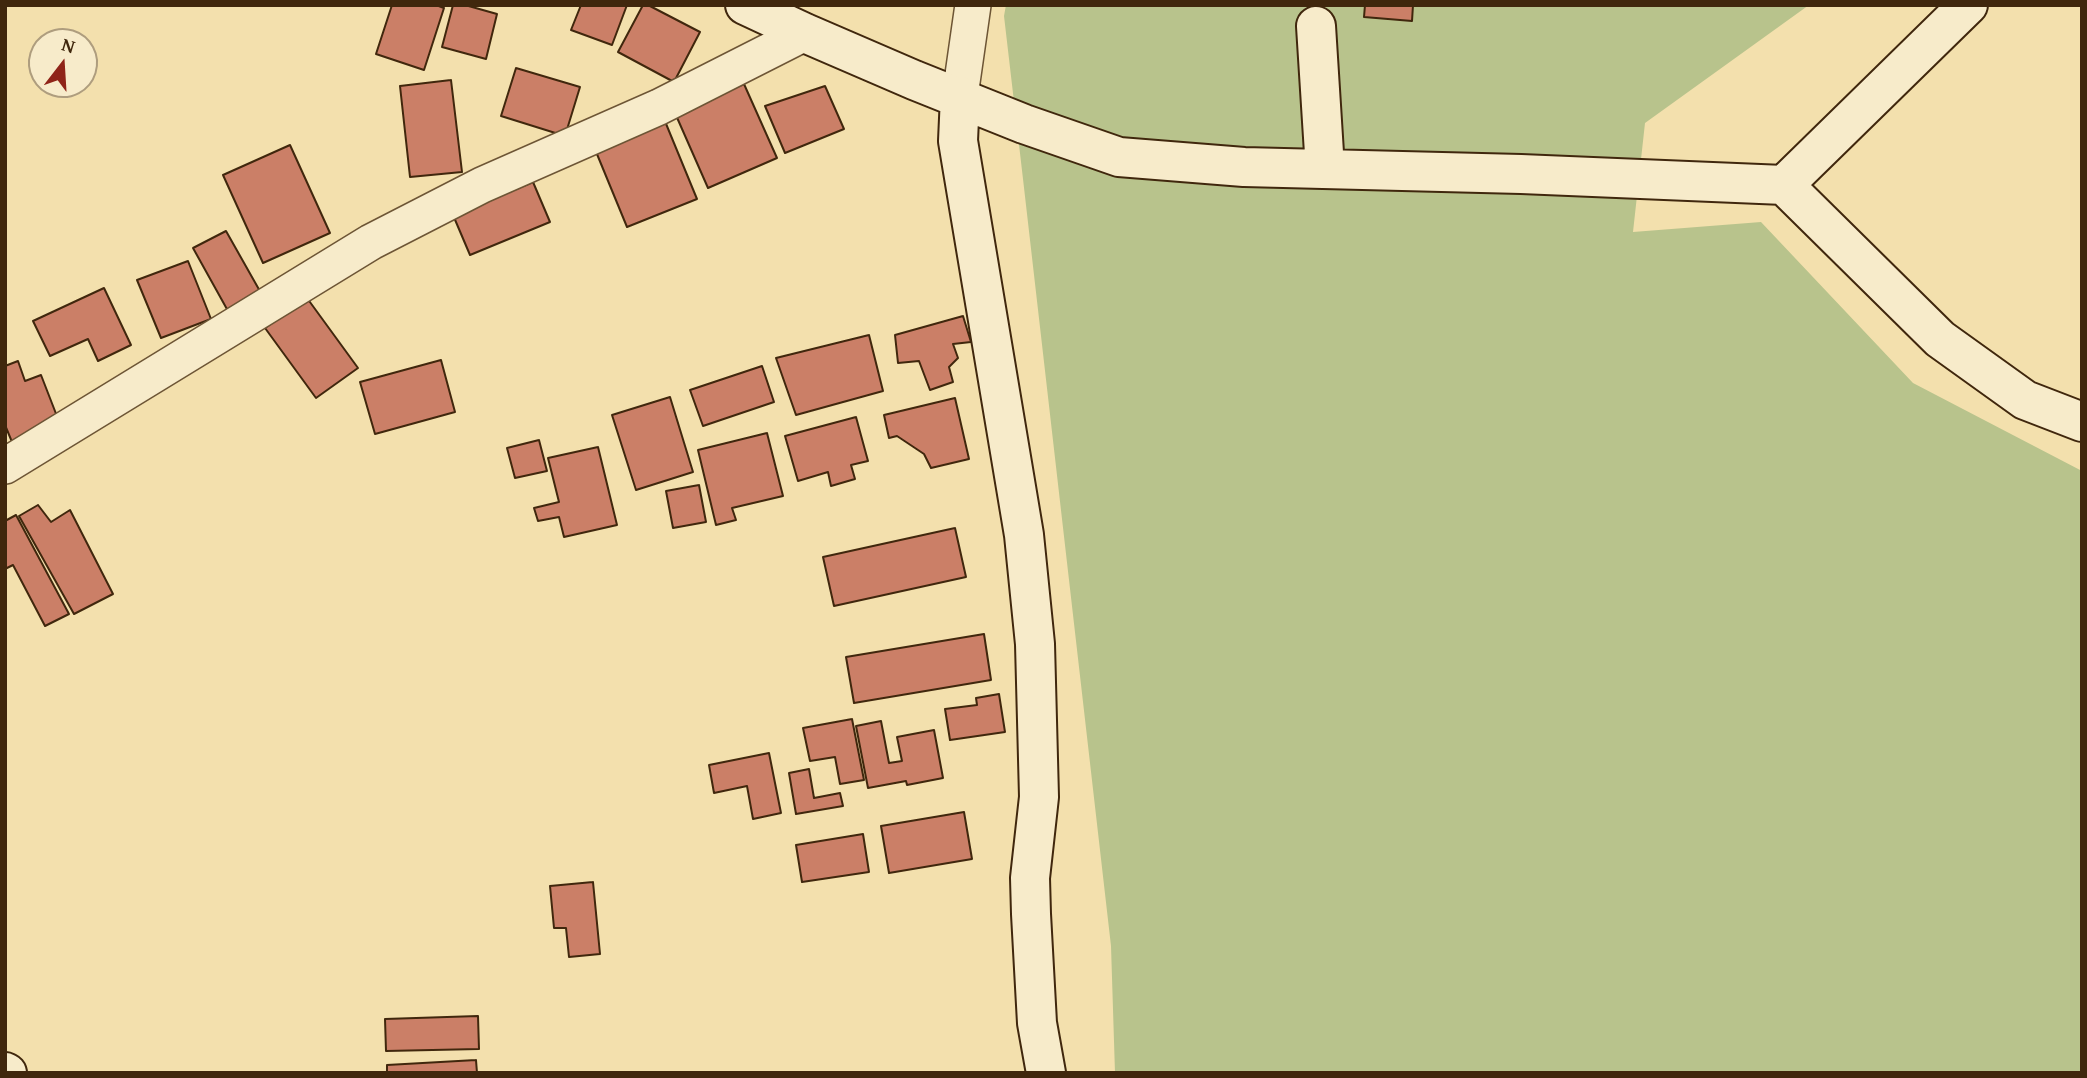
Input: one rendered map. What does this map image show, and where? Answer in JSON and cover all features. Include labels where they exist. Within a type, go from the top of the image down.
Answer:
[{"type":"street","points":[[746,5],[805,33],[1024,124],[1119,157],[1244,167],[1563,175],[1784,185],[1940,339],[2025,400],[2082,422]]},
{"type":"street","points":[[973,5],[960,96],[958,141],[1024,535],[1035,643],[1039,797],[1030,877],[1037,1023],[1046,1073]]},
{"type":"street","points":[[1784,185],[1968,5]]},
{"type":"street","points":[[1316,26],[1325,169]]},
{"type":"street","points":[[5,466],[371,242],[482,185],[659,107],[805,33]]},
{"type":"green space","points":[[1006,5],[1809,5],[1645,123],[1633,232],[1761,222],[1913,383],[2082,471],[2082,1073],[1115,1073],[1111,946],[1004,16]]},
{"type":"building","points":[[392,5],[436,5],[444,8],[424,70],[376,54]]},
{"type":"building","points":[[453,5],[465,5],[497,14],[486,59],[442,47]]},
{"type":"building","points":[[581,5],[627,5],[612,45],[571,30]]},
{"type":"building","points":[[643,5],[648,5],[700,32],[674,82],[618,52]]},
{"type":"building","points":[[1365,5],[1413,5],[1412,21],[1364,17]]},
{"type":"building","points":[[516,68],[580,87],[565,136],[501,116]]},
{"type":"building","points":[[451,80],[462,172],[410,177],[400,86]]},
{"type":"building","points":[[744,84],[777,158],[708,188],[675,113]]},
{"type":"building","points":[[825,86],[844,129],[785,153],[765,106]]},
{"type":"building","points":[[662,114],[697,199],[627,227],[592,142]]},
{"type":"building","points":[[290,145],[330,233],[263,263],[223,175]]},
{"type":"building","points":[[533,182],[550,222],[470,255],[453,215]]},
{"type":"building","points":[[226,231],[261,293],[228,311],[193,248]]},
{"type":"building","points":[[188,261],[211,319],[161,338],[137,280]]},
{"type":"building","points":[[104,288],[131,345],[98,361],[88,339],[50,356],[33,321]]},
{"type":"building","points":[[307,298],[358,368],[316,398],[265,328]]},
{"type":"building","points":[[963,316],[971,342],[953,344],[958,358],[949,367],[953,382],[930,390],[919,361],[898,363],[895,335]]},
{"type":"building","points":[[869,335],[883,391],[796,415],[776,358]]},
{"type":"building","points":[[441,360],[455,412],[375,434],[360,382]]},
{"type":"building","points":[[18,361],[25,381],[41,375],[60,424],[12,442],[5,425],[5,366]]},
{"type":"building","points":[[762,366],[774,402],[703,426],[690,390]]},
{"type":"building","points":[[670,397],[693,472],[636,490],[612,415]]},
{"type":"building","points":[[955,398],[969,459],[931,468],[924,454],[897,436],[889,438],[884,415]]},
{"type":"building","points":[[856,417],[868,461],[851,465],[855,479],[831,486],[828,472],[798,481],[785,436]]},
{"type":"building","points":[[767,433],[783,496],[732,508],[736,520],[716,525],[698,450]]},
{"type":"building","points":[[539,440],[547,471],[515,478],[507,448]]},
{"type":"building","points":[[598,447],[617,525],[564,537],[559,517],[538,521],[534,508],[559,502],[548,458]]},
{"type":"building","points":[[699,485],[706,522],[673,528],[666,491]]},
{"type":"building","points":[[38,505],[51,522],[70,510],[113,594],[74,614],[19,516]]},
{"type":"building","points":[[16,515],[69,614],[45,626],[13,565],[5,569],[5,521]]},
{"type":"building","points":[[955,528],[966,577],[834,606],[823,557]]},
{"type":"building","points":[[984,634],[991,680],[854,703],[846,657]]},
{"type":"building","points":[[999,694],[1005,732],[950,740],[945,709],[977,705],[976,698]]},
{"type":"building","points":[[852,719],[864,780],[840,784],[835,757],[810,761],[803,728]]},
{"type":"building","points":[[881,721],[889,763],[902,761],[897,737],[934,730],[943,778],[907,785],[906,781],[868,788],[856,726]]},
{"type":"building","points":[[769,753],[781,813],[753,819],[747,786],[714,793],[709,765]]},
{"type":"building","points":[[809,769],[814,798],[840,793],[843,806],[796,814],[789,773]]},
{"type":"building","points":[[964,812],[972,859],[889,873],[881,826]]},
{"type":"building","points":[[863,834],[869,872],[802,882],[796,845]]},
{"type":"building","points":[[593,882],[600,954],[569,957],[566,928],[554,928],[550,886]]},
{"type":"building","points":[[478,1016],[479,1049],[386,1051],[385,1019]]},
{"type":"building","points":[[476,1060],[477,1073],[387,1073],[387,1065]]}]
